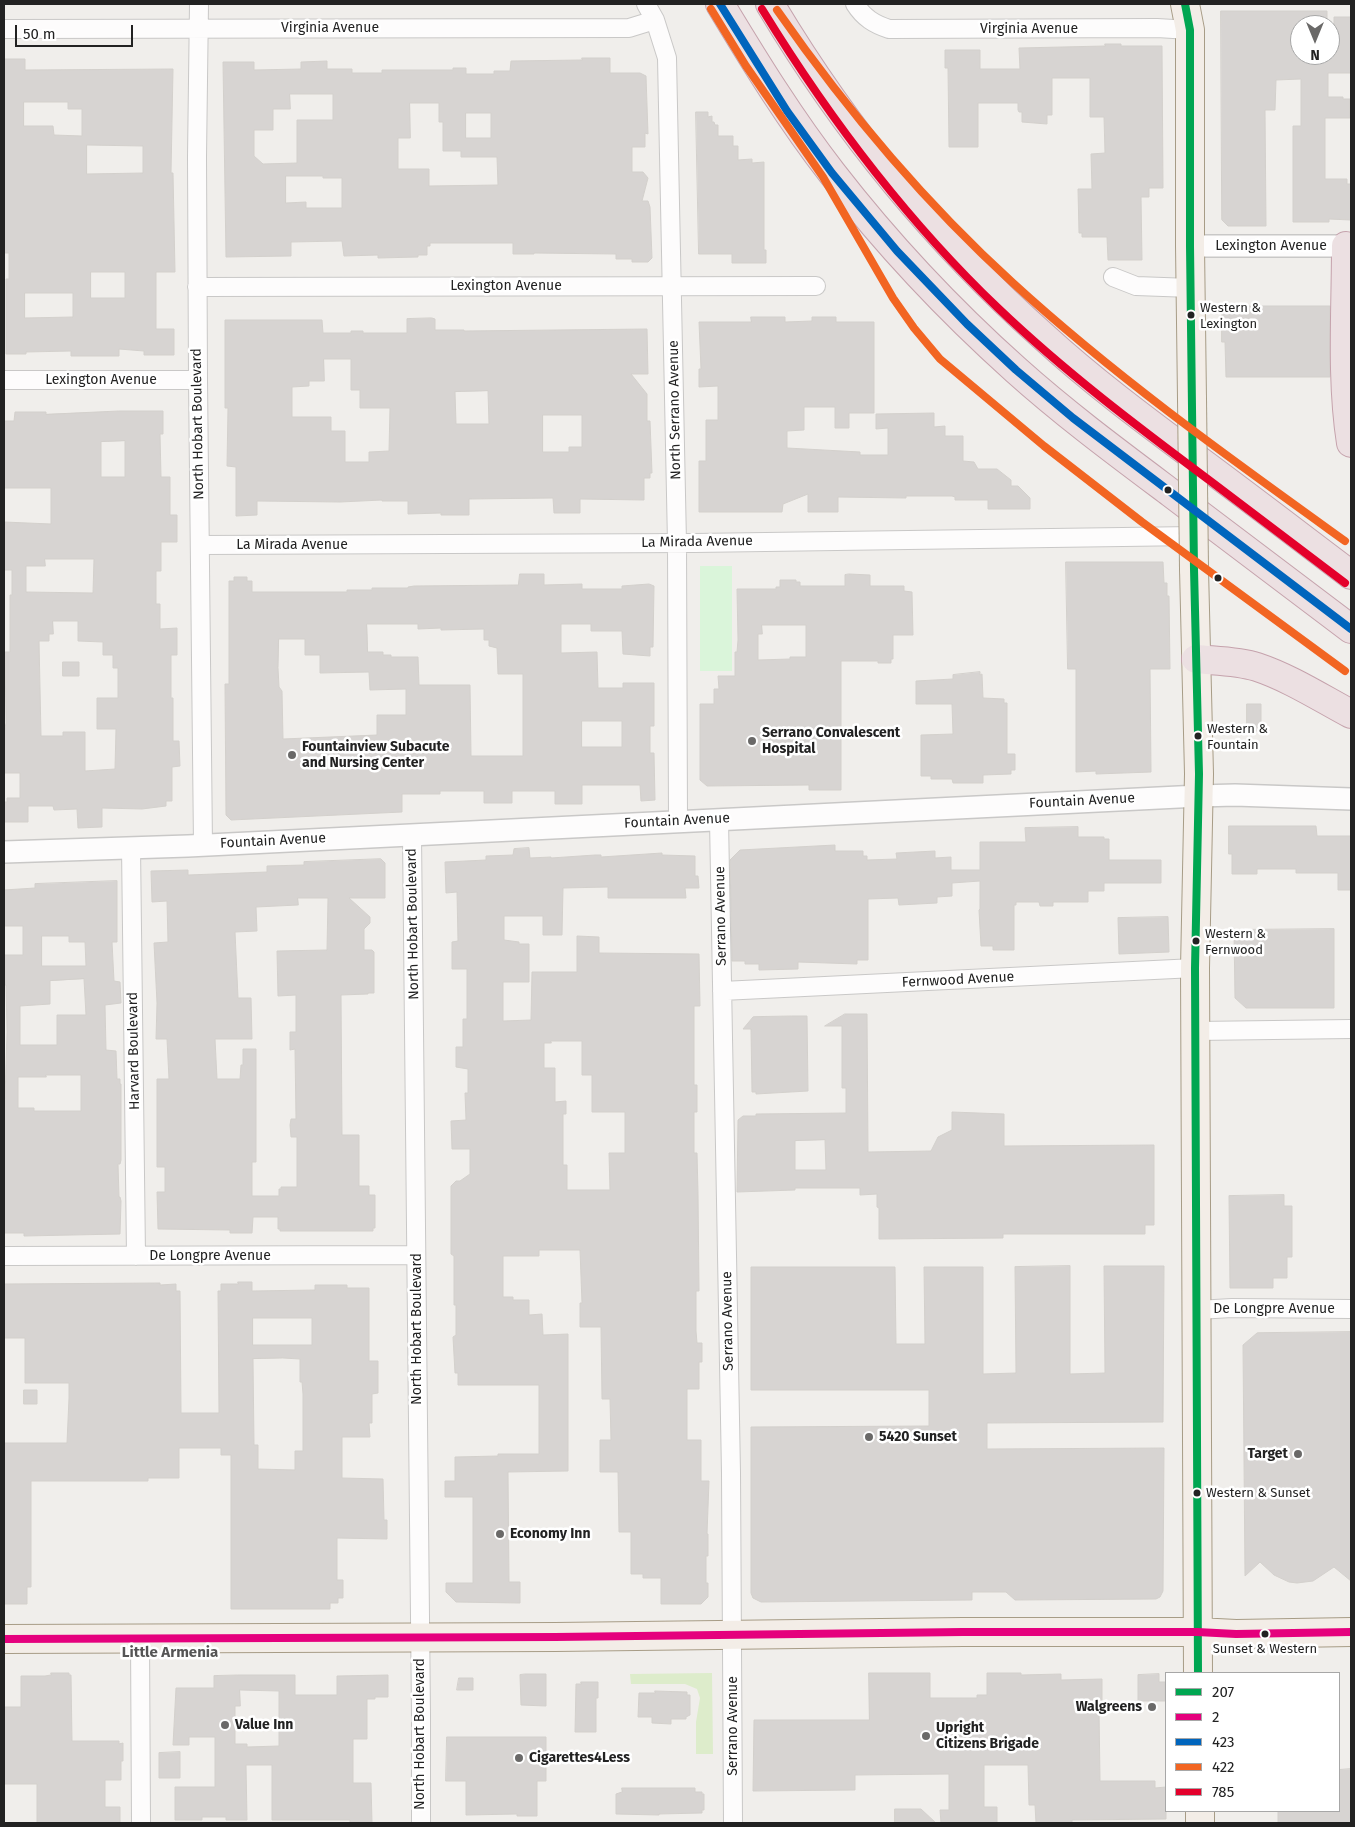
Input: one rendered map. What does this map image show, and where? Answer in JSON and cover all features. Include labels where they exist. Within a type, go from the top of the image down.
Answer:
[{"type":"highway","points":[[720,4],[754,60],[831,172],[876,228],[967,323],[1016,370],[1065,412],[1351,629]]},
{"type":"highway","points":[[770,4],[790,38],[866,147],[945,240],[996,293],[1044,338],[1091,377],[1351,575]]},
{"type":"highway","points":[[1348,246],[1345,366],[1351,443]]},
{"type":"highway","points":[[1196,659],[1240,663],[1257,667],[1351,714]]},
{"type":"main road","points":[[1188,17],[1197,23],[1198,4]]},
{"type":"main road","points":[[1188,17],[1190,288],[1199,796],[1195,968],[1198,1672]]},
{"type":"main road","points":[[4,1639],[1351,1632]]},
{"type":"street","name":"North Hobart Boulevard","points":[[199,4],[197,287],[202,845]]},
{"type":"street","name":"North Serrano Avenue","points":[[646,4],[655,20],[667,58],[677,543],[678,821]]},
{"type":"street","name":"Virginia Avenue","points":[[854,4],[870,21],[889,29],[1157,28],[1188,17]]},
{"type":"street","name":"Virginia Avenue","points":[[4,29],[629,28],[655,20]]},
{"type":"street","name":"Lexington Avenue","points":[[1190,246],[1348,246]]},
{"type":"street","points":[[1113,277],[1136,286],[1190,288]]},
{"type":"street","name":"Lexington Avenue","points":[[197,287],[816,286]]},
{"type":"street","name":"Lexington Avenue","points":[[4,380],[198,380]]},
{"type":"street","name":"La Mirada Avenue","points":[[200,545],[677,543],[1194,536]]},
{"type":"street","name":"Fountain Avenue","points":[[4,852],[202,845],[1199,796],[1235,795],[1351,799]]},
{"type":"street","name":"Serrano Avenue","points":[[719,820],[731,1473],[733,1823]]},
{"type":"street","name":"North Hobart Boulevard","points":[[412,835],[421,1823]]},
{"type":"street","name":"Harvard Boulevard","points":[[131,847],[136,1256]]},
{"type":"street","name":"Fernwood Avenue","points":[[722,991],[1195,968]]},
{"type":"street","points":[[1196,1031],[1351,1029]]},
{"type":"street","name":"De Longpre Avenue","points":[[4,1256],[416,1255]]},
{"type":"street","name":"De Longpre Avenue","points":[[1197,1310],[1232,1308],[1351,1309]]},
{"type":"street","points":[[140,1638],[141,1823]]},
{"type":"green space","points":[[700,566],[732,566],[732,671],[700,671]]},
{"type":"green space","points":[[712,1673],[713,1754],[696,1754],[696,1722],[700,1698],[697,1689],[685,1684],[631,1684],[630,1674]]},
{"type":"building","points":[[1221,11],[1327,11],[1327,15],[1290,15],[1290,65],[1340,65],[1340,17],[1351,17],[1351,73],[1328,73],[1328,97],[1350,99],[1350,118],[1325,118],[1325,179],[1347,179],[1347,184],[1351,184],[1351,220],[1329,219],[1329,222],[1293,222],[1293,126],[1301,126],[1301,79],[1276,80],[1275,110],[1265,110],[1266,226],[1228,226],[1222,220]]},
{"type":"building","points":[[1105,44],[1162,46],[1163,188],[1149,188],[1149,197],[1141,197],[1142,260],[1108,260],[1107,237],[1082,237],[1082,233],[1079,233],[1078,189],[1092,189],[1091,154],[1105,153],[1104,117],[1090,117],[1090,78],[1052,78],[1052,115],[1047,115],[1047,124],[1022,122],[1022,112],[1018,110],[1018,103],[978,103],[978,147],[949,147],[948,68],[945,68],[945,50],[980,50],[980,69],[1020,69],[1019,48],[1105,46]]},
{"type":"building","points":[[582,58],[610,58],[610,73],[640,73],[646,76],[648,134],[645,133],[645,147],[632,147],[632,172],[643,172],[648,178],[642,201],[648,201],[650,207],[652,258],[648,262],[616,259],[616,254],[513,254],[513,243],[430,243],[430,246],[427,246],[427,255],[378,258],[378,255],[344,256],[342,241],[291,242],[291,256],[226,257],[223,62],[254,62],[254,70],[301,69],[301,62],[327,61],[327,69],[352,69],[352,73],[382,73],[382,70],[453,70],[453,68],[466,68],[466,74],[494,74],[494,71],[510,71],[511,61],[582,60]],"holes":[[[290,94],[333,94],[333,120],[297,120],[297,163],[263,164],[254,156],[254,130],[273,130],[273,109],[290,109]],[[410,103],[439,103],[439,122],[443,122],[443,151],[461,151],[461,157],[497,157],[498,185],[429,186],[429,169],[398,169],[398,138],[410,138]],[[466,113],[491,113],[491,138],[466,138]],[[286,176],[342,178],[342,208],[306,208],[306,202],[286,203]]]},
{"type":"building","points":[[4,59],[25,59],[25,70],[173,69],[171,173],[173,173],[175,272],[156,272],[156,329],[174,329],[174,355],[144,355],[144,351],[119,349],[119,356],[71,356],[71,351],[6,354],[6,279],[9,279],[9,253],[4,253]],"holes":[[[24,102],[68,102],[68,109],[82,109],[82,136],[54,135],[53,126],[24,126]],[[87,145],[143,146],[143,173],[87,174]],[[91,272],[125,272],[125,298],[91,298]],[[25,293],[73,293],[73,317],[25,318]]]},
{"type":"building","points":[[696,112],[708,112],[708,117],[712,116],[712,122],[718,125],[718,136],[733,136],[733,146],[738,146],[738,160],[752,159],[752,163],[764,162],[764,250],[766,250],[766,263],[732,263],[732,254],[699,254]]},
{"type":"building","points":[[1222,306],[1330,306],[1330,377],[1226,377],[1225,342],[1222,342]]},
{"type":"building","points":[[751,317],[785,317],[785,322],[812,321],[812,317],[836,317],[836,322],[874,322],[874,413],[849,413],[849,428],[835,428],[835,407],[804,407],[804,430],[787,431],[787,448],[860,452],[860,455],[888,455],[888,428],[876,429],[876,414],[934,413],[934,427],[945,426],[945,436],[963,436],[963,461],[974,462],[978,469],[997,469],[1011,480],[1011,486],[1018,486],[1030,498],[1030,509],[988,509],[988,500],[955,500],[955,497],[952,496],[906,496],[906,498],[838,497],[838,512],[808,512],[808,494],[783,504],[782,512],[699,512],[699,461],[706,461],[706,420],[718,420],[718,386],[699,387],[699,369],[701,369],[699,322],[751,322]]},
{"type":"building","points":[[407,319],[435,319],[435,330],[647,329],[648,374],[631,374],[647,394],[647,421],[650,421],[652,473],[650,473],[650,478],[644,478],[644,500],[580,499],[580,513],[554,513],[553,498],[469,499],[469,515],[441,515],[441,513],[408,514],[408,501],[257,501],[257,515],[236,516],[236,467],[227,466],[228,408],[225,408],[225,320],[322,320],[323,333],[363,331],[363,333],[407,333]],"holes":[[[324,359],[351,359],[351,390],[360,390],[360,408],[390,408],[389,451],[369,452],[369,462],[345,462],[345,431],[331,431],[331,417],[292,417],[292,387],[309,386],[309,381],[324,381]],[[488,391],[489,424],[456,424],[455,392]],[[543,415],[582,415],[582,447],[569,447],[569,452],[543,452]]]},
{"type":"building","points":[[163,411],[163,434],[160,434],[161,477],[170,477],[170,515],[177,515],[177,542],[161,542],[161,571],[156,571],[156,604],[160,604],[160,629],[177,628],[177,655],[171,655],[171,698],[173,698],[173,741],[179,741],[180,766],[172,767],[172,801],[166,801],[166,806],[142,809],[102,808],[102,827],[78,828],[77,809],[54,810],[53,806],[28,806],[28,822],[4,822],[4,802],[7,802],[7,798],[20,798],[20,773],[4,773],[4,734],[6,723],[5,652],[10,652],[12,570],[4,570],[4,522],[51,524],[51,488],[4,488],[4,421],[14,421],[15,412],[46,412],[46,414]],"holes":[[[125,441],[125,477],[101,477],[101,442]],[[45,559],[94,559],[93,593],[26,592],[26,566],[45,566]],[[53,621],[78,621],[78,641],[103,642],[103,655],[113,655],[113,668],[118,668],[118,698],[97,698],[97,729],[116,729],[115,769],[85,771],[85,732],[63,732],[63,736],[41,736],[39,641],[49,641],[49,634],[53,634]]]},
{"type":"building","points":[[1066,562],[1163,562],[1164,583],[1167,583],[1167,596],[1169,596],[1170,669],[1150,669],[1151,772],[1096,774],[1096,771],[1076,772],[1076,669],[1068,669]]},
{"type":"building","points":[[520,574],[544,574],[544,585],[582,584],[582,589],[622,589],[622,586],[649,584],[654,586],[653,647],[650,647],[650,656],[623,654],[622,631],[591,631],[591,624],[561,624],[561,653],[597,652],[598,688],[623,688],[623,683],[654,683],[654,726],[650,726],[650,753],[654,753],[655,800],[641,801],[640,785],[582,785],[582,804],[555,804],[555,791],[512,791],[512,803],[484,803],[484,791],[440,791],[440,794],[402,794],[402,812],[231,820],[226,815],[225,684],[229,684],[229,581],[234,581],[234,577],[247,577],[247,581],[252,581],[252,592],[347,592],[347,590],[408,588],[414,586],[518,585]],"holes":[[[367,624],[418,624],[418,629],[441,628],[441,630],[484,629],[484,640],[489,640],[489,646],[497,648],[498,674],[523,674],[523,756],[471,756],[470,685],[419,685],[418,657],[391,657],[391,655],[383,655],[383,652],[368,652]],[[279,639],[305,639],[305,655],[320,655],[320,673],[369,672],[370,690],[406,689],[406,715],[377,715],[377,735],[283,739],[282,691],[279,687],[278,668]],[[582,721],[622,721],[622,747],[582,747]]]},
{"type":"building","points":[[845,575],[870,575],[870,586],[904,586],[904,591],[912,592],[913,635],[893,635],[893,659],[891,659],[891,663],[841,661],[841,790],[809,790],[809,785],[707,786],[700,780],[700,704],[714,704],[714,689],[719,689],[718,676],[735,676],[735,652],[737,652],[738,640],[737,589],[776,589],[776,587],[780,587],[780,580],[796,580],[796,582],[800,582],[800,586],[845,586]],"holes":[[[762,625],[806,625],[806,657],[758,660],[758,634],[762,634]]]},
{"type":"building","points":[[63,662],[79,662],[79,676],[63,676]]},
{"type":"building","points":[[980,672],[980,675],[982,674],[983,698],[1004,699],[1004,703],[1007,703],[1007,754],[1015,754],[1015,770],[1011,770],[1011,774],[983,775],[983,783],[953,783],[952,779],[931,779],[931,776],[921,776],[921,735],[953,734],[952,704],[916,704],[916,681],[953,679],[953,675]]},
{"type":"building","points":[[1247,704],[1261,704],[1261,731],[1247,731]]},
{"type":"building","points":[[1229,826],[1316,826],[1317,836],[1351,836],[1351,890],[1338,890],[1338,873],[1296,873],[1296,869],[1257,869],[1257,874],[1232,874],[1232,854],[1229,854]]},
{"type":"building","points":[[1078,827],[1078,837],[1104,837],[1104,839],[1109,839],[1109,860],[1161,860],[1161,883],[1104,883],[1104,891],[1088,891],[1088,902],[1053,902],[1053,906],[1040,906],[1039,902],[1016,902],[1016,905],[1014,905],[1014,950],[993,950],[993,946],[981,946],[980,881],[952,883],[952,896],[937,897],[937,903],[899,905],[898,898],[868,899],[868,960],[857,960],[857,964],[798,962],[798,969],[759,970],[759,964],[745,964],[745,961],[732,961],[730,860],[740,850],[835,845],[835,851],[863,851],[863,856],[867,856],[867,860],[897,859],[896,853],[935,851],[935,858],[951,857],[951,870],[980,870],[980,842],[1026,842],[1025,828]]},
{"type":"building","points":[[529,848],[530,858],[595,855],[601,855],[601,857],[662,853],[662,855],[695,856],[695,876],[698,876],[699,888],[685,888],[686,898],[608,898],[608,887],[563,888],[562,935],[543,935],[543,916],[504,916],[504,940],[519,942],[519,944],[529,944],[529,982],[503,982],[503,1021],[531,1020],[532,972],[577,972],[577,936],[599,937],[599,953],[699,954],[700,1006],[694,1006],[694,1085],[697,1085],[697,1112],[694,1112],[694,1153],[697,1153],[698,1193],[699,1291],[696,1291],[696,1331],[697,1343],[702,1343],[702,1362],[699,1362],[699,1389],[687,1389],[687,1440],[701,1440],[701,1481],[709,1481],[708,1556],[706,1556],[708,1597],[701,1604],[661,1604],[661,1578],[643,1578],[643,1574],[631,1574],[631,1532],[619,1532],[618,1472],[600,1472],[600,1440],[611,1440],[610,1399],[602,1399],[601,1327],[580,1327],[580,1303],[582,1303],[580,1250],[539,1250],[539,1256],[503,1256],[503,1297],[513,1297],[513,1300],[529,1300],[529,1315],[542,1314],[543,1335],[568,1334],[568,1471],[508,1472],[509,1582],[520,1582],[520,1603],[456,1602],[446,1592],[446,1583],[473,1583],[473,1497],[445,1497],[445,1481],[455,1481],[455,1457],[539,1454],[539,1385],[458,1385],[458,1373],[455,1373],[453,1337],[456,1335],[456,1305],[454,1305],[454,1256],[451,1254],[451,1186],[456,1181],[460,1181],[470,1174],[470,1149],[452,1149],[451,1121],[466,1120],[465,1093],[468,1093],[468,1069],[456,1067],[456,1047],[463,1047],[463,1019],[467,1019],[467,969],[452,969],[452,942],[458,941],[457,892],[446,893],[445,862],[486,860],[486,856],[513,855],[514,849]],"holes":[[[551,1041],[582,1041],[582,1075],[592,1075],[592,1112],[625,1112],[625,1153],[609,1153],[610,1190],[567,1190],[567,1165],[563,1165],[563,1114],[566,1114],[566,1101],[555,1102],[555,1068],[544,1068],[544,1043],[551,1043]]]},
{"type":"building","points":[[381,859],[385,863],[385,898],[349,898],[370,917],[370,923],[364,929],[364,950],[372,950],[374,952],[374,993],[341,995],[342,1135],[359,1135],[359,1186],[369,1186],[369,1195],[375,1195],[375,1228],[373,1228],[373,1231],[280,1231],[278,1229],[278,1217],[253,1217],[252,1233],[230,1233],[230,1230],[158,1229],[157,1192],[165,1192],[165,1167],[157,1167],[157,1079],[169,1079],[167,1039],[156,1039],[157,1003],[154,943],[168,942],[167,901],[152,902],[151,871],[188,870],[188,875],[267,872],[267,866],[304,865],[304,862]],"holes":[[[298,898],[328,898],[327,950],[277,951],[278,996],[296,995],[296,1032],[290,1032],[290,1050],[295,1049],[296,1119],[291,1119],[290,1125],[291,1137],[297,1137],[297,1187],[281,1187],[279,1189],[279,1196],[252,1196],[252,1162],[256,1162],[256,1049],[243,1049],[243,1065],[241,1065],[240,1079],[217,1079],[215,1039],[252,1039],[251,998],[238,998],[235,932],[257,931],[256,907],[298,905]]]},
{"type":"building","points":[[117,881],[117,942],[112,942],[114,981],[120,982],[121,1003],[105,1005],[106,1050],[116,1051],[117,1079],[120,1079],[121,1084],[121,1160],[120,1164],[118,1164],[119,1197],[121,1201],[120,1234],[24,1236],[24,1233],[4,1233],[4,1099],[7,1032],[4,955],[23,955],[23,926],[4,926],[4,890],[35,888],[35,884]],"holes":[[[42,936],[69,936],[69,942],[85,942],[86,966],[42,966]],[[84,979],[86,1015],[57,1015],[57,1045],[20,1045],[20,1006],[50,1004],[50,981]],[[46,1075],[81,1075],[81,1111],[34,1111],[34,1108],[18,1108],[18,1077],[46,1077]]]},
{"type":"building","points":[[1168,917],[1169,952],[1119,954],[1118,918]]},
{"type":"building","points":[[1334,929],[1334,1008],[1246,1008],[1235,998],[1234,930]]},
{"type":"building","points":[[845,1014],[867,1014],[868,1152],[931,1151],[938,1137],[952,1130],[952,1112],[1004,1114],[1004,1146],[1154,1145],[1154,1225],[1145,1225],[1145,1234],[1003,1234],[1003,1238],[879,1239],[877,1194],[860,1195],[860,1188],[795,1188],[795,1190],[737,1192],[738,1120],[743,1116],[756,1116],[756,1114],[846,1113],[846,1088],[842,1088],[842,1026],[825,1026]],"holes":[[[825,1140],[826,1170],[795,1170],[795,1141]]]},
{"type":"building","points":[[807,1016],[808,1091],[756,1094],[756,1092],[752,1092],[751,1029],[743,1029],[753,1017]]},
{"type":"building","points":[[1284,1195],[1284,1206],[1292,1206],[1292,1257],[1287,1257],[1287,1278],[1273,1278],[1273,1288],[1230,1288],[1229,1196]]},
{"type":"building","name":"5420 Sunset","points":[[1070,1266],[1070,1374],[1105,1373],[1104,1266],[1164,1266],[1163,1422],[987,1423],[987,1449],[1164,1448],[1163,1591],[1160,1597],[1156,1599],[1015,1600],[1006,1592],[972,1592],[972,1600],[761,1602],[753,1598],[751,1593],[751,1427],[929,1426],[929,1390],[751,1390],[751,1267],[895,1267],[896,1344],[925,1344],[924,1267],[983,1267],[983,1374],[1016,1373],[1015,1267]]},
{"type":"building","points":[[238,1282],[252,1282],[252,1291],[315,1290],[315,1285],[347,1285],[347,1288],[369,1288],[369,1361],[378,1361],[378,1393],[372,1394],[372,1423],[369,1423],[370,1437],[342,1437],[342,1478],[383,1479],[384,1520],[387,1520],[387,1539],[337,1538],[337,1580],[343,1580],[343,1598],[338,1598],[338,1603],[330,1603],[330,1609],[231,1609],[231,1455],[221,1455],[221,1448],[179,1448],[179,1478],[148,1478],[148,1481],[31,1481],[31,1587],[27,1587],[27,1604],[4,1604],[4,1443],[67,1443],[69,1383],[25,1383],[25,1338],[4,1338],[4,1284],[176,1284],[176,1291],[180,1291],[181,1413],[219,1413],[218,1291],[221,1291],[221,1284],[238,1284]],"holes":[[[253,1318],[312,1318],[312,1345],[253,1345]],[[253,1359],[300,1359],[300,1382],[302,1382],[303,1394],[303,1451],[295,1451],[295,1470],[258,1469],[258,1445],[254,1445]]]},
{"type":"building","name":"Target","points":[[1351,1332],[1351,1581],[1334,1567],[1313,1581],[1289,1582],[1274,1575],[1260,1562],[1245,1576],[1243,1345],[1257,1333]]},
{"type":"building","points":[[24,1390],[37,1390],[37,1404],[24,1404]]},
{"type":"building","points":[[51,1673],[69,1673],[71,1675],[72,1741],[119,1741],[119,1744],[123,1743],[121,1780],[105,1780],[105,1807],[120,1807],[120,1823],[37,1823],[37,1784],[4,1784],[4,1707],[21,1707],[21,1676],[45,1676],[51,1675]]},
{"type":"building","points":[[869,1673],[930,1673],[930,1698],[977,1698],[977,1695],[987,1695],[987,1673],[1021,1673],[1021,1675],[1061,1674],[1061,1680],[1102,1679],[1102,1710],[1099,1710],[1100,1781],[1155,1781],[1155,1788],[1165,1787],[1166,1819],[1072,1820],[1072,1823],[1036,1823],[1035,1805],[1029,1805],[1028,1765],[984,1765],[984,1807],[997,1807],[997,1823],[941,1823],[940,1810],[949,1810],[949,1774],[855,1775],[855,1790],[753,1791],[754,1720],[869,1720]]},
{"type":"building","points":[[546,1674],[546,1706],[521,1705],[520,1675]]},
{"type":"building","points":[[1159,1674],[1159,1682],[1165,1682],[1165,1701],[1138,1701],[1138,1675]]},
{"type":"building","points":[[295,1675],[295,1695],[337,1695],[337,1676],[388,1675],[388,1697],[367,1699],[367,1739],[353,1739],[353,1783],[371,1783],[372,1823],[350,1823],[350,1820],[272,1820],[272,1765],[246,1765],[247,1820],[226,1820],[226,1817],[202,1817],[202,1820],[175,1820],[175,1787],[215,1787],[215,1737],[189,1737],[189,1745],[173,1745],[176,1688],[214,1688],[214,1676]],"holes":[[[240,1690],[279,1691],[279,1746],[247,1747],[247,1744],[235,1744],[235,1706],[240,1706]]]},
{"type":"building","points":[[459,1678],[473,1678],[473,1690],[457,1690]]},
{"type":"building","points":[[581,1682],[598,1682],[596,1732],[575,1732],[576,1684],[581,1684]]},
{"type":"building","points":[[655,1691],[687,1692],[687,1695],[690,1695],[690,1715],[686,1719],[671,1719],[671,1724],[652,1723],[652,1717],[638,1717],[639,1693],[655,1693]]},
{"type":"building","points":[[447,1737],[546,1737],[546,1781],[537,1781],[537,1816],[517,1816],[517,1814],[466,1815],[466,1781],[446,1781]]},
{"type":"building","points":[[180,1752],[180,1778],[159,1778],[159,1753]]},
{"type":"building","points":[[1351,1769],[1351,1823],[1278,1823],[1278,1812],[1340,1812],[1340,1770]]},
{"type":"building","points":[[622,1788],[695,1788],[695,1792],[702,1792],[704,1794],[704,1810],[702,1810],[702,1813],[659,1815],[616,1814],[616,1794],[622,1792]]},
{"type":"building","points":[[895,1809],[921,1809],[936,1823],[895,1823]]},
{"type":"transit line","name":"423","points":[[720,4],[787,111],[832,173],[897,251],[967,324],[1016,370],[1073,418],[1351,629]]},
{"type":"transit line","name":"207","points":[[1185,4],[1190,30],[1190,246],[1194,569],[1199,774],[1195,968],[1198,1672]]},
{"type":"transit line","name":"422","points":[[711,9],[746,66],[823,177],[893,298],[914,328],[940,359],[1044,446],[1142,522],[1345,671]]},
{"type":"transit line","name":"785","points":[[762,9],[814,89],[870,166],[931,239],[998,308],[1023,332],[1102,398],[1345,583]]},
{"type":"transit line","name":"422","points":[[777,10],[830,83],[887,153],[948,220],[1013,283],[1093,352],[1175,417],[1345,541]]},
{"type":"transit line","name":"2","points":[[4,1639],[555,1637],[963,1632],[1197,1632],[1236,1634],[1351,1632]]},
{"type":"place","name":"Western & Lexington","points":[[1191,315]]},
{"type":"place","name":"Western & Fountain","points":[[1198,736]]},
{"type":"place","name":"Serrano Convalescent Hospital","points":[[752,741]]},
{"type":"place","name":"Fountainview Subacute and Nursing Center","points":[[292,755]]},
{"type":"place","name":"Western & Fernwood","points":[[1196,941]]},
{"type":"place","name":"5420 Sunset","points":[[869,1437]]},
{"type":"place","name":"Target","points":[[1298,1454]]},
{"type":"place","name":"Western & Sunset","points":[[1197,1493]]},
{"type":"place","name":"Economy Inn","points":[[500,1534]]},
{"type":"place","name":"Sunset & Western","points":[[1265,1634]]},
{"type":"place","name":"Walgreens","points":[[1152,1707]]},
{"type":"place","name":"Value Inn","points":[[225,1725]]},
{"type":"place","name":"Upright Citizens Brigade","points":[[926,1736]]},
{"type":"place","name":"Cigarettes4Less","points":[[519,1758]]},
{"type":"district","name":"Little Armenia","points":[[170,1653]]}]
